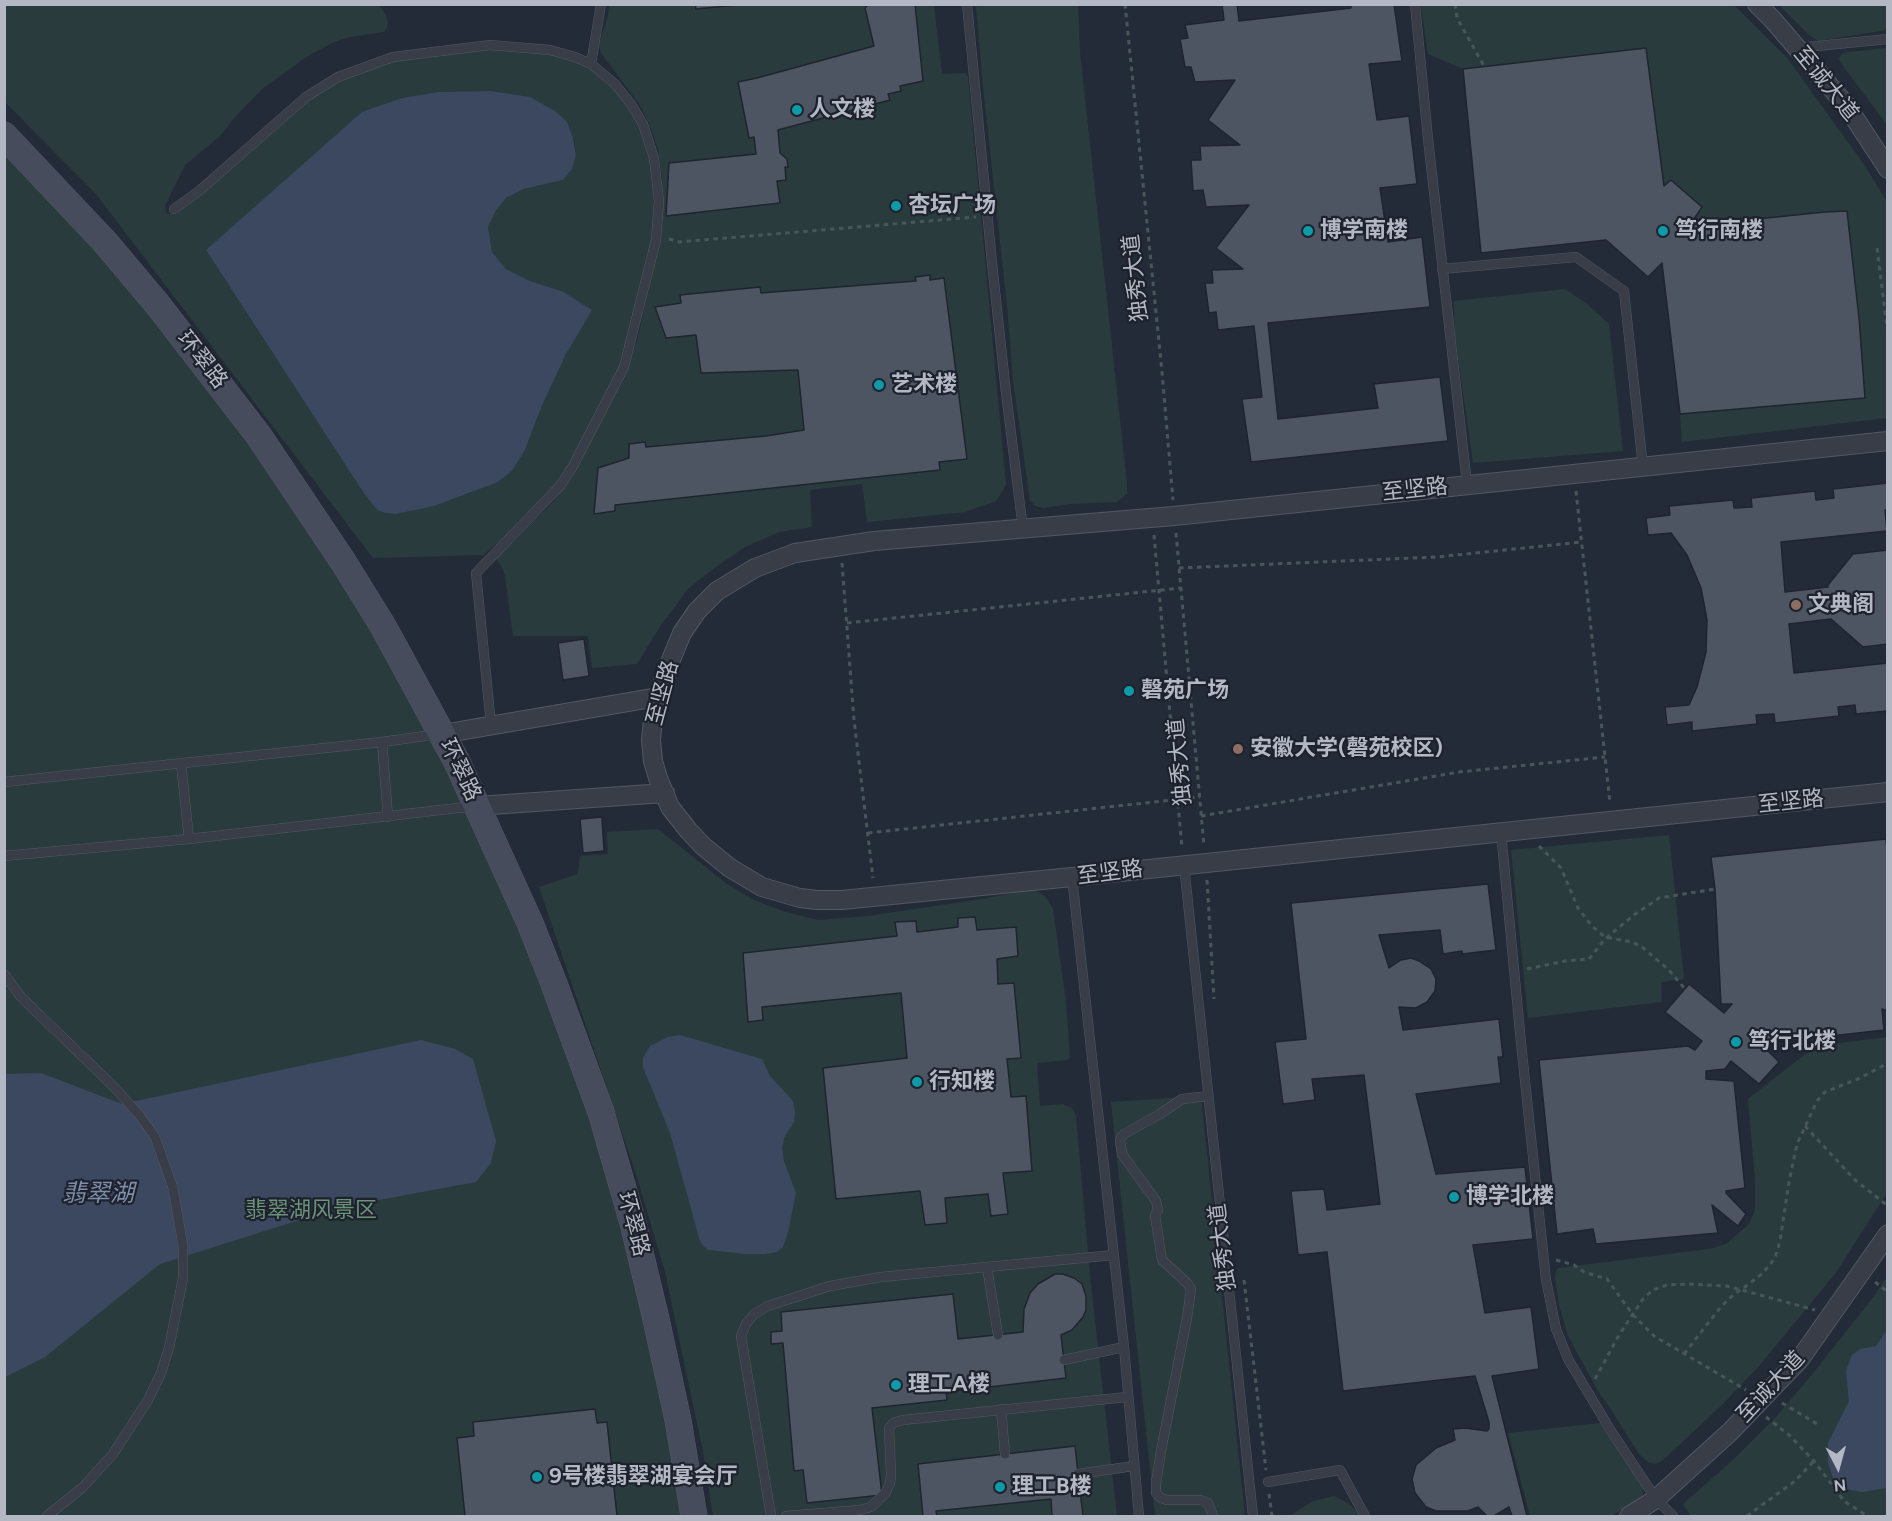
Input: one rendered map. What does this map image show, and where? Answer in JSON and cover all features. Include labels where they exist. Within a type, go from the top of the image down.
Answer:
[{"type":"street","name":"至诚大道","points":[[1757,4],[1846,105],[1887,169]]},
{"type":"street","name":"环翠路","points":[[4,135],[105,242],[158,305],[259,436],[372,608],[442,734],[526,914],[553,981],[604,1123],[633,1223],[657,1319],[678,1420],[694,1516]]},
{"type":"street","name":"至坚路","points":[[1887,441],[1174,516],[927,536],[795,552],[755,568],[717,591],[697,611],[682,633],[665,674],[653,719],[651,740],[658,778],[670,807],[704,846],[730,868],[762,887],[800,898],[842,900],[1887,792]]},
{"type":"street","points":[[442,734],[658,697]]},
{"type":"street","points":[[477,806],[665,793]]},
{"type":"street","name":"至诚大道","points":[[1629,1516],[1656,1499],[1730,1432],[1800,1359],[1887,1234]]},
{"type":"lane","points":[[591,64],[601,4]]},
{"type":"lane","points":[[967,4],[987,216],[1023,529]]},
{"type":"lane","points":[[1415,4],[1467,484]]},
{"type":"lane","points":[[1797,48],[1887,39]]},
{"type":"lane","points":[[174,209],[199,191],[306,97],[338,77],[393,57],[490,45],[550,50],[591,64],[615,84],[631,104],[643,124],[654,158],[659,201],[657,233],[624,367],[573,466],[560,486],[476,573],[491,725]]},
{"type":"lane","points":[[1443,269],[1576,257],[1624,291],[1643,467]]},
{"type":"lane","points":[[4,782],[442,734]]},
{"type":"lane","points":[[382,742],[388,817]]},
{"type":"lane","points":[[181,763],[189,839]]},
{"type":"lane","points":[[4,856],[189,839],[477,806]]},
{"type":"lane","points":[[1501,832],[1550,1306],[1568,1359],[1611,1431],[1656,1499],[1673,1516]]},
{"type":"lane","points":[[1184,865],[1253,1515],[1242,1516]]},
{"type":"lane","points":[[1072,878],[1124,1347],[1139,1516]]},
{"type":"lane","points":[[4,974],[21,997],[115,1088],[155,1137],[173,1188],[183,1246],[183,1278],[169,1348],[148,1400],[113,1454],[82,1488],[47,1516]]},
{"type":"lane","points":[[1208,1096],[1182,1099],[1120,1137],[1120,1141],[1122,1154],[1156,1202],[1158,1210],[1155,1215],[1162,1260],[1191,1289],[1161,1451],[1156,1493],[1167,1500],[1201,1500],[1208,1503],[1213,1516]]},
{"type":"lane","points":[[771,1516],[741,1342],[746,1324],[754,1314],[768,1306],[830,1286],[881,1277],[1114,1255]]},
{"type":"lane","points":[[987,1267],[998,1335]]},
{"type":"lane","points":[[1064,1359],[1124,1347]]},
{"type":"lane","points":[[786,1516],[860,1510],[871,1507],[886,1492],[890,1483],[889,1428],[894,1423],[903,1420],[1001,1409],[1127,1397]]},
{"type":"lane","points":[[1001,1409],[1005,1454]]},
{"type":"lane","points":[[1078,1474],[1134,1466]]},
{"type":"lane","points":[[1268,1482],[1340,1470],[1365,1516]]},
{"type":"path","name":"独秀大道","points":[[1125,4],[1162,372],[1206,863],[1214,1006]]},
{"type":"path","points":[[1455,4],[1457,18],[1484,66]]},
{"type":"path","points":[[657,233],[679,242],[987,216]]},
{"type":"path","points":[[1877,249],[1887,335]]},
{"type":"path","points":[[1575,474],[1612,820]]},
{"type":"path","points":[[1153,517],[1184,865]]},
{"type":"path","points":[[1179,568],[1437,557],[1582,542]]},
{"type":"path","points":[[841,546],[854,720],[875,897]]},
{"type":"path","points":[[847,623],[1181,588]]},
{"type":"path","points":[[1201,816],[1459,772],[1605,757]]},
{"type":"path","points":[[868,833],[1200,797]]},
{"type":"path","points":[[1523,829],[1561,868],[1582,915],[1599,932],[1642,947],[1669,970],[1685,989]]},
{"type":"path","points":[[1514,971],[1565,961],[1589,959],[1608,937],[1659,898],[1715,889]]},
{"type":"path","points":[[1684,1354],[1720,1308],[1735,1293],[1763,1273],[1777,1254],[1797,1144],[1817,1101],[1825,1092],[1858,1079],[1887,1063]]},
{"type":"path","points":[[1805,1125],[1855,1179],[1887,1206]]},
{"type":"path","points":[[1544,1262],[1558,1259],[1607,1280],[1633,1315],[1654,1336],[1760,1400],[1819,1425]]},
{"type":"path","name":"独秀大道","points":[[1243,1274],[1272,1516]]},
{"type":"path","points":[[1588,1392],[1619,1335],[1643,1299],[1653,1290],[1667,1285],[1727,1286],[1811,1308],[1830,1316]]},
{"type":"path","points":[[1760,1400],[1814,1461],[1844,1501],[1867,1516]]},
{"type":"path","points":[[1747,1516],[1795,1481],[1814,1461]]},
{"type":"green space","points":[[378,4],[388,22],[384,32],[334,42],[308,56],[262,89],[220,136],[185,165],[165,206],[166,213],[170,214],[322,87],[393,57],[520,47],[591,64],[631,104],[654,158],[659,219],[624,367],[573,466],[543,505],[483,555],[373,558],[96,194],[5,102],[4,5]],"holes":[[[490,91],[574,138],[576,155],[572,169],[563,180],[524,189],[506,198],[495,212],[488,227],[492,252],[506,269],[530,281],[562,291],[591,310],[566,354],[525,450],[512,471],[498,482],[377,510],[363,492],[206,250],[402,98],[438,92]]]},
{"type":"green space","points":[[609,5],[934,5],[942,74],[966,73],[968,77],[1006,485],[996,501],[965,512],[867,522],[862,484],[810,490],[812,527],[779,532],[745,547],[713,569],[688,589],[661,625],[637,664],[592,668],[588,636],[513,636],[505,576],[496,559],[554,501],[569,480],[626,372],[637,341],[661,235],[662,178],[658,148],[640,105],[601,53],[599,45]]},
{"type":"green space","points":[[976,5],[1078,5],[1080,52],[1127,484],[1127,494],[1117,502],[1070,504],[1043,508],[1035,506],[1030,500],[1013,381]]},
{"type":"green space","points":[[1421,5],[1734,5],[1788,59],[1865,166],[1887,202],[1887,418],[1682,442],[1680,414],[1865,398],[1847,211],[1698,225],[1694,219],[1702,207],[1664,186],[1646,48],[1463,69],[1428,54]]},
{"type":"green space","points":[[1779,5],[1887,5],[1887,30],[1818,41]]},
{"type":"green space","points":[[1888,48],[1887,125],[1839,58],[1848,52]]},
{"type":"green space","name":"翡翠湖风景区","points":[[4,135],[105,242],[383,626],[580,1055],[694,1516],[5,1516]]},
{"type":"green space","points":[[1565,289],[1586,303],[1609,324],[1623,451],[1473,463],[1455,337],[1454,301]]},
{"type":"green space","points":[[658,829],[727,884],[752,899],[782,911],[818,920],[868,916],[1030,890],[1045,896],[1053,909],[1066,1002],[1070,1058],[1037,1063],[1040,1106],[1063,1104],[1072,1108],[1076,1115],[1090,1276],[1117,1516],[713,1516],[703,1452],[665,1272],[636,1174],[539,887],[578,874],[580,856],[608,854],[607,832]]},
{"type":"green space","points":[[1669,835],[1684,979],[1661,982],[1662,1002],[1528,1018],[1511,850]]},
{"type":"green space","points":[[1887,1037],[1887,1193],[1835,1274],[1759,1366],[1723,1404],[1662,1461],[1656,1464],[1648,1462],[1639,1454],[1598,1391],[1568,1336],[1559,1305],[1556,1271],[1558,1268],[1709,1249],[1726,1244],[1749,1224],[1755,1210],[1755,1180],[1748,1099],[1804,1055],[1832,1044]]},
{"type":"green space","points":[[1201,1096],[1245,1516],[1155,1516],[1111,1102]]},
{"type":"green space","points":[[1887,1277],[1887,1516],[1691,1516],[1683,1504],[1732,1461],[1776,1417]]},
{"type":"green space","points":[[1600,1423],[1643,1488],[1643,1495],[1612,1516],[1530,1516],[1508,1433]]},
{"type":"green space","points":[[1334,1496],[1348,1503],[1361,1516],[1289,1516],[1313,1501]]},
{"type":"water","points":[[490,91],[530,97],[555,111],[567,122],[576,155],[572,169],[563,180],[524,189],[506,198],[495,212],[488,227],[492,252],[506,269],[530,281],[562,291],[592,310],[566,354],[525,450],[512,471],[498,482],[434,506],[396,514],[386,513],[377,510],[363,492],[206,250],[362,112],[402,98],[438,92]]},
{"type":"water","points":[[680,1035],[762,1059],[770,1076],[793,1101],[794,1122],[784,1138],[782,1148],[784,1161],[796,1193],[788,1232],[783,1247],[777,1252],[746,1254],[709,1250],[700,1241],[670,1133],[643,1067],[643,1058],[650,1046],[668,1037]]},
{"type":"water","name":"翡翠湖","points":[[421,1040],[455,1049],[473,1059],[496,1141],[491,1163],[476,1182],[341,1207],[160,1264],[45,1357],[5,1377],[4,1074],[41,1073],[122,1104]]},
{"type":"water","points":[[1887,1330],[1887,1488],[1862,1492],[1851,1490],[1837,1485],[1833,1478],[1828,1463],[1828,1443],[1849,1401],[1846,1371],[1852,1355],[1860,1349],[1876,1346]]},
{"type":"building","points":[[695,4],[747,4],[696,9]]},
{"type":"building","name":"人文楼","points":[[869,4],[915,4],[923,81],[900,86],[901,91],[888,94],[890,100],[778,130],[780,153],[787,159],[788,167],[785,167],[786,180],[777,181],[780,203],[666,216],[669,163],[756,154],[754,137],[749,138],[738,82],[874,46],[865,8]]},
{"type":"building","name":"博学南楼","points":[[1222,4],[1237,4],[1239,21],[1351,8],[1351,4],[1394,4],[1402,61],[1369,64],[1377,120],[1409,116],[1417,184],[1380,188],[1388,242],[1422,237],[1430,307],[1268,323],[1278,419],[1378,408],[1374,384],[1440,377],[1448,441],[1251,462],[1242,399],[1262,397],[1254,326],[1218,330],[1216,312],[1209,313],[1205,283],[1213,283],[1212,270],[1243,269],[1216,248],[1249,205],[1206,207],[1203,190],[1193,191],[1191,160],[1201,160],[1200,146],[1240,145],[1208,120],[1235,80],[1195,82],[1191,67],[1185,67],[1180,39],[1188,38],[1185,25],[1224,20]]},
{"type":"building","name":"笃行南楼","points":[[1646,48],[1664,186],[1671,180],[1702,207],[1694,219],[1698,225],[1847,211],[1865,398],[1680,414],[1662,263],[1648,277],[1606,240],[1481,253],[1463,69]]},
{"type":"building","name":"艺术楼","points":[[930,275],[930,280],[944,278],[967,459],[939,462],[940,470],[615,505],[615,511],[594,514],[598,468],[629,458],[629,444],[645,442],[646,447],[766,436],[804,430],[798,370],[701,373],[696,335],[666,338],[655,307],[681,303],[680,295],[760,287],[761,293],[916,281],[915,277]]},
{"type":"building","name":"文典阁","points":[[1888,483],[1888,510],[1885,510],[1887,531],[1781,542],[1785,592],[1828,587],[1853,554],[1888,550],[1888,644],[1863,647],[1831,619],[1789,624],[1794,673],[1888,663],[1888,711],[1856,714],[1855,705],[1838,707],[1839,716],[1775,723],[1774,714],[1756,715],[1757,724],[1692,731],[1692,722],[1667,725],[1665,707],[1689,705],[1697,687],[1706,652],[1707,620],[1701,588],[1687,555],[1671,533],[1648,535],[1646,518],[1670,515],[1669,506],[1733,500],[1734,508],[1752,507],[1751,498],[1815,491],[1816,500],[1834,498],[1833,489]]},
{"type":"building","points":[[584,639],[589,676],[563,680],[558,643]]},
{"type":"building","points":[[602,817],[604,851],[583,853],[580,819]]},
{"type":"building","name":"笃行北楼","points":[[1886,839],[1888,1011],[1882,1009],[1884,1030],[1761,1044],[1779,1062],[1759,1084],[1731,1061],[1725,1069],[1706,1071],[1706,1079],[1734,1081],[1745,1188],[1726,1191],[1726,1193],[1746,1214],[1738,1226],[1712,1205],[1718,1233],[1596,1244],[1593,1229],[1557,1234],[1539,1060],[1688,1046],[1695,1050],[1702,1041],[1665,1012],[1689,984],[1724,1013],[1732,1004],[1721,1004],[1715,889],[1711,857]]},
{"type":"building","name":"博学北楼","points":[[1488,884],[1496,950],[1443,954],[1440,930],[1379,935],[1389,968],[1401,960],[1411,958],[1431,969],[1436,979],[1435,991],[1427,1002],[1416,1008],[1399,1007],[1403,1030],[1499,1019],[1503,1057],[1498,1057],[1501,1083],[1416,1094],[1436,1174],[1525,1167],[1533,1239],[1473,1245],[1485,1313],[1531,1307],[1539,1369],[1492,1376],[1527,1516],[1512,1516],[1509,1507],[1494,1516],[1487,1516],[1478,1507],[1468,1511],[1436,1511],[1426,1507],[1415,1493],[1412,1479],[1416,1465],[1436,1448],[1455,1440],[1453,1429],[1487,1431],[1489,1429],[1475,1376],[1343,1391],[1327,1252],[1298,1255],[1291,1191],[1324,1189],[1327,1210],[1380,1204],[1364,1075],[1312,1079],[1315,1100],[1283,1104],[1275,1042],[1306,1039],[1291,903]]},
{"type":"building","name":"行知楼","points":[[975,917],[977,930],[1016,927],[1018,956],[997,959],[998,984],[1014,983],[1021,1058],[1007,1059],[1011,1097],[1026,1096],[1032,1171],[1003,1173],[1008,1214],[991,1216],[988,1194],[945,1198],[947,1223],[925,1225],[920,1191],[836,1199],[823,1068],[907,1058],[901,993],[762,1007],[763,1020],[748,1022],[743,953],[897,936],[895,922],[916,921],[917,932],[958,927],[958,918]]},
{"type":"building","name":"理工A楼","points":[[1055,1274],[1074,1278],[1082,1284],[1086,1296],[1086,1310],[1083,1317],[1072,1330],[1061,1335],[1066,1378],[946,1392],[947,1400],[872,1408],[882,1495],[807,1503],[803,1470],[794,1471],[783,1343],[771,1344],[771,1332],[782,1331],[781,1312],[953,1294],[958,1339],[1023,1332],[1024,1309],[1030,1293],[1038,1284]]},
{"type":"building","name":"9号楼翡翠湖宴会厅","points":[[595,1409],[597,1423],[607,1422],[617,1516],[465,1516],[457,1438],[474,1436],[473,1422]]},
{"type":"building","name":"理工B楼","points":[[1075,1446],[1083,1516],[1052,1516],[1051,1499],[936,1511],[937,1516],[923,1516],[918,1464]]},
{"type":"place","name":"人文楼","points":[[797,110]]},
{"type":"place","name":"杏坛广场","points":[[896,206]]},
{"type":"place","name":"博学南楼","points":[[1308,231]]},
{"type":"place","name":"笃行南楼","points":[[1663,231]]},
{"type":"place","name":"艺术楼","points":[[879,385]]},
{"type":"place","name":"文典阁","points":[[1796,605]]},
{"type":"place","name":"磬苑广场","points":[[1129,691]]},
{"type":"place","name":"安徽大学(磬苑校区)","points":[[1238,749]]},
{"type":"place","name":"笃行北楼","points":[[1736,1042]]},
{"type":"place","name":"行知楼","points":[[917,1082]]},
{"type":"place","name":"博学北楼","points":[[1454,1197]]},
{"type":"place","name":"理工A楼","points":[[896,1385]]},
{"type":"place","name":"9号楼翡翠湖宴会厅","points":[[537,1477]]},
{"type":"place","name":"理工B楼","points":[[1000,1487]]}]
